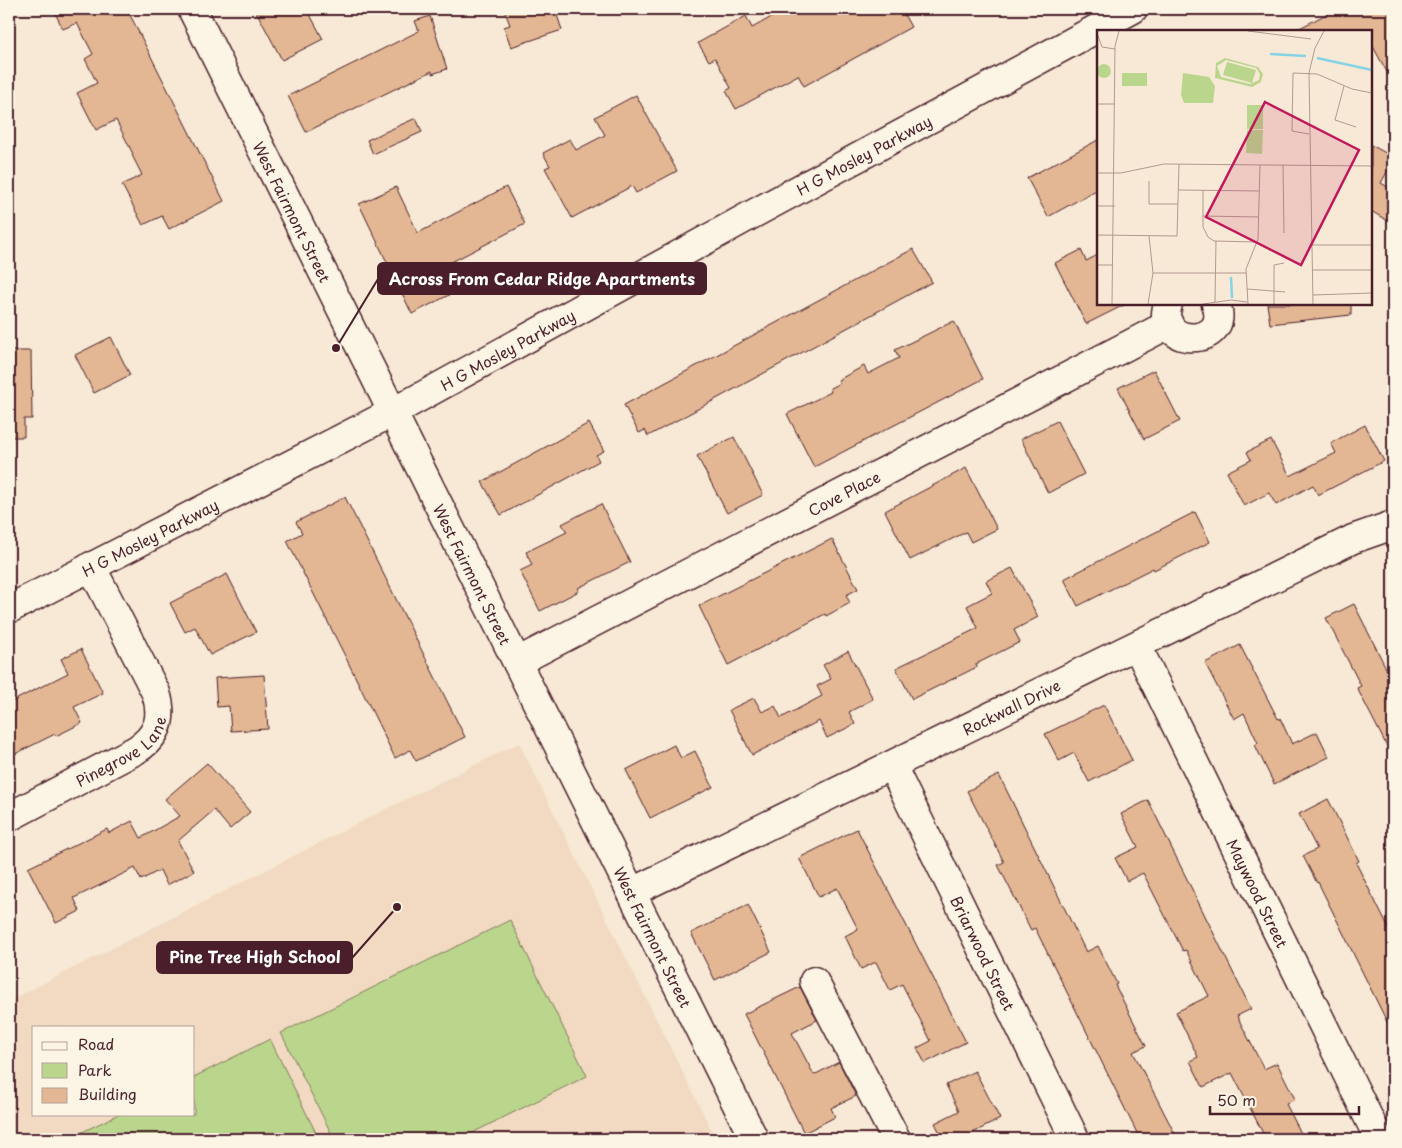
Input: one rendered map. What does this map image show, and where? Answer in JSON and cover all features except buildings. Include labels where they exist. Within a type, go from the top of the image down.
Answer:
[{"type":"street","name":"West Fairmont Street","points":[[192,9],[754,1139]]},
{"type":"street","name":"H G Mosley Parkway","points":[[9,609],[393,412],[744,219],[1133,9]]},
{"type":"street","name":"Cove Place","points":[[516,662],[1169,314],[1174,331],[1180,336],[1196,338],[1204,336],[1216,324],[1218,316],[1216,305]]},
{"type":"street","name":"Rockwall Drive","points":[[632,892],[1353,539],[1390,533]]},
{"type":"street","name":"Pinegrove Lane","points":[[9,817],[136,750],[149,740],[156,728],[160,711],[156,693],[91,566]]},
{"type":"street","name":"Maywood Street","points":[[1137,646],[1379,1139]]},
{"type":"street","name":"Briarwood Street","points":[[892,766],[1075,1139]]},
{"type":"street","points":[[814,981],[896,1139]]},
{"type":"shaded area","points":[[519,743],[716,1139],[9,1139],[9,1001]]},
{"type":"green space","points":[[510,920],[587,1076],[460,1139],[334,1139],[281,1033]]},
{"type":"green space","points":[[270,1039],[319,1139],[68,1139],[115,1116],[195,1116],[195,1076]]},
{"type":"place","name":"Across From Cedar Ridge Apartments","points":[[336,348]]},
{"type":"place","name":"Pine Tree High School","points":[[397,907]]}]
